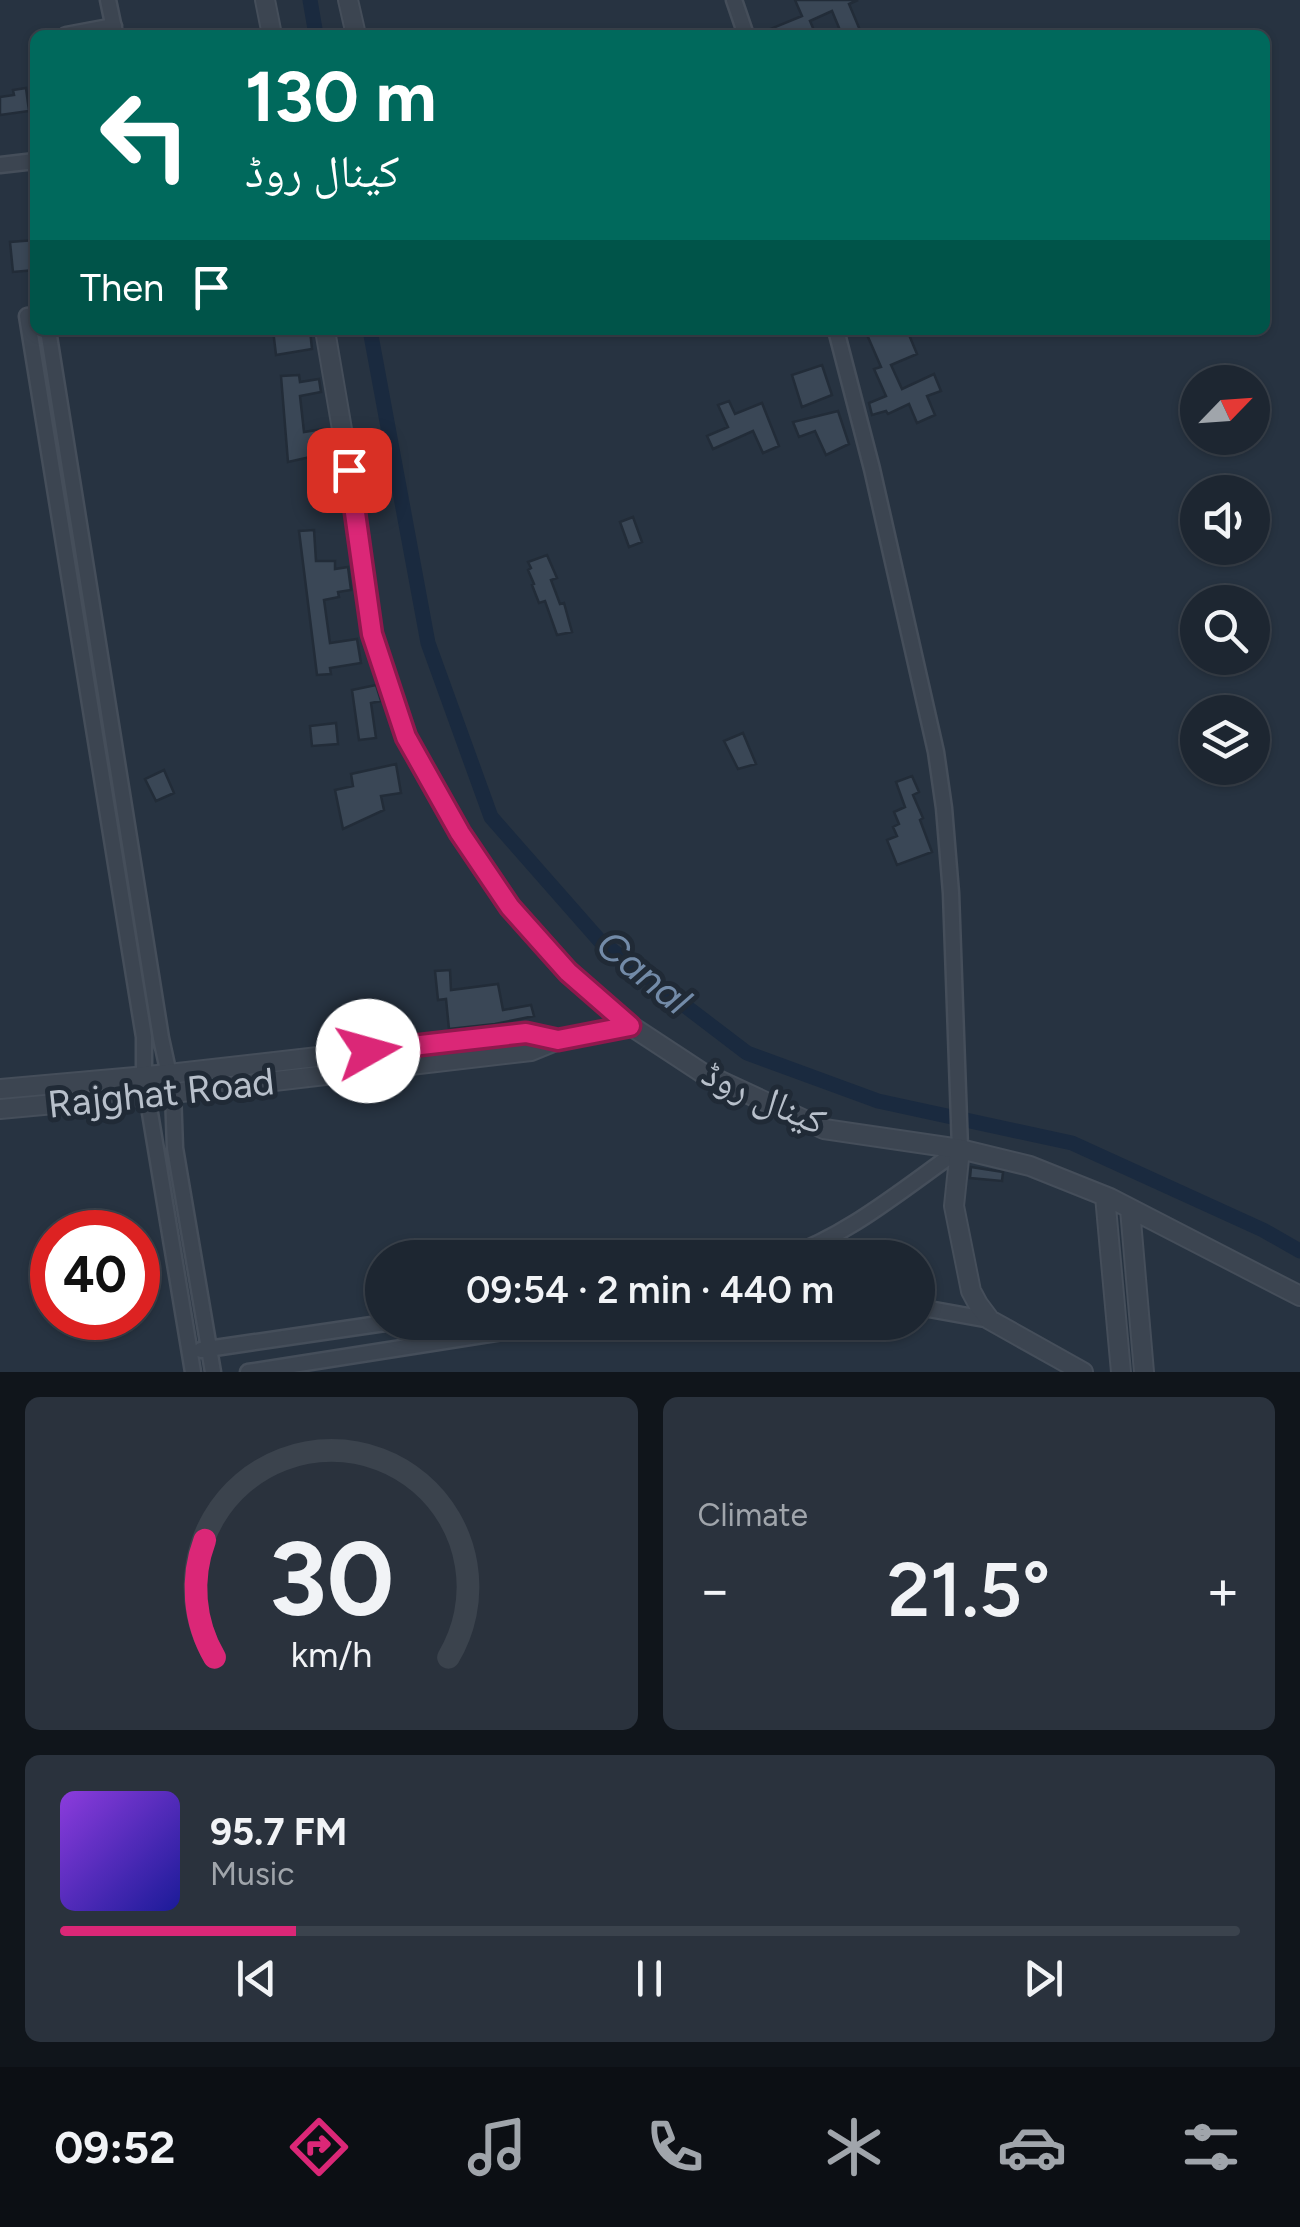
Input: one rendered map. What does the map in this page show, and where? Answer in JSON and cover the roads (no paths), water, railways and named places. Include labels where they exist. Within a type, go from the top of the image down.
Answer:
[{"type":"street","points":[[108,0],[115,30]]},
{"type":"street","points":[[265,0],[271,30]]},
{"type":"street","points":[[348,0],[355,30]]},
{"type":"street","points":[[734,0],[744,30]]},
{"type":"street","points":[[0,165],[30,162]]},
{"type":"street","points":[[34,335],[62,535],[144,1036],[145,1086],[193,1372]]},
{"type":"street","points":[[49,335],[171,1084],[175,1148],[213,1372]]},
{"type":"street","name":"کینال روڈ","points":[[326,335],[372,634],[406,737],[460,833],[510,907],[568,972],[630,1026],[701,1072],[824,1129],[961,1141],[1105,1196],[1300,1296]]},
{"type":"street","points":[[837,335],[936,752],[951,893],[959,1083],[961,1141],[954,1206],[971,1291],[990,1320]]},
{"type":"street","points":[[62,535],[81,533]]},
{"type":"street","points":[[67,563],[86,561]]},
{"type":"street","points":[[137,994],[154,990]]},
{"type":"street","name":"Rajghat Road","points":[[0,1089],[171,1084],[526,1033],[558,1040],[630,1026]]},
{"type":"street","name":"Rajghat Road","points":[[0,1109],[145,1086]]},
{"type":"street","points":[[831,1240],[961,1141]]},
{"type":"street","points":[[1105,1196],[1121,1372]]},
{"type":"street","points":[[1130,1209],[1144,1372]]},
{"type":"street","points":[[173,1248],[191,1243]]},
{"type":"street","points":[[935,1310],[990,1320],[1083,1372]]},
{"type":"street","points":[[190,1352],[365,1326]]},
{"type":"street","points":[[248,1372],[452,1340]]},
{"type":"waterway","name":"Canal","points":[[310,0],[315,30]]},
{"type":"waterway","name":"Canal","points":[[371,335],[428,643],[491,817],[600,941],[747,1053],[878,1101],[1072,1143],[1263,1230],[1300,1251]]}]
